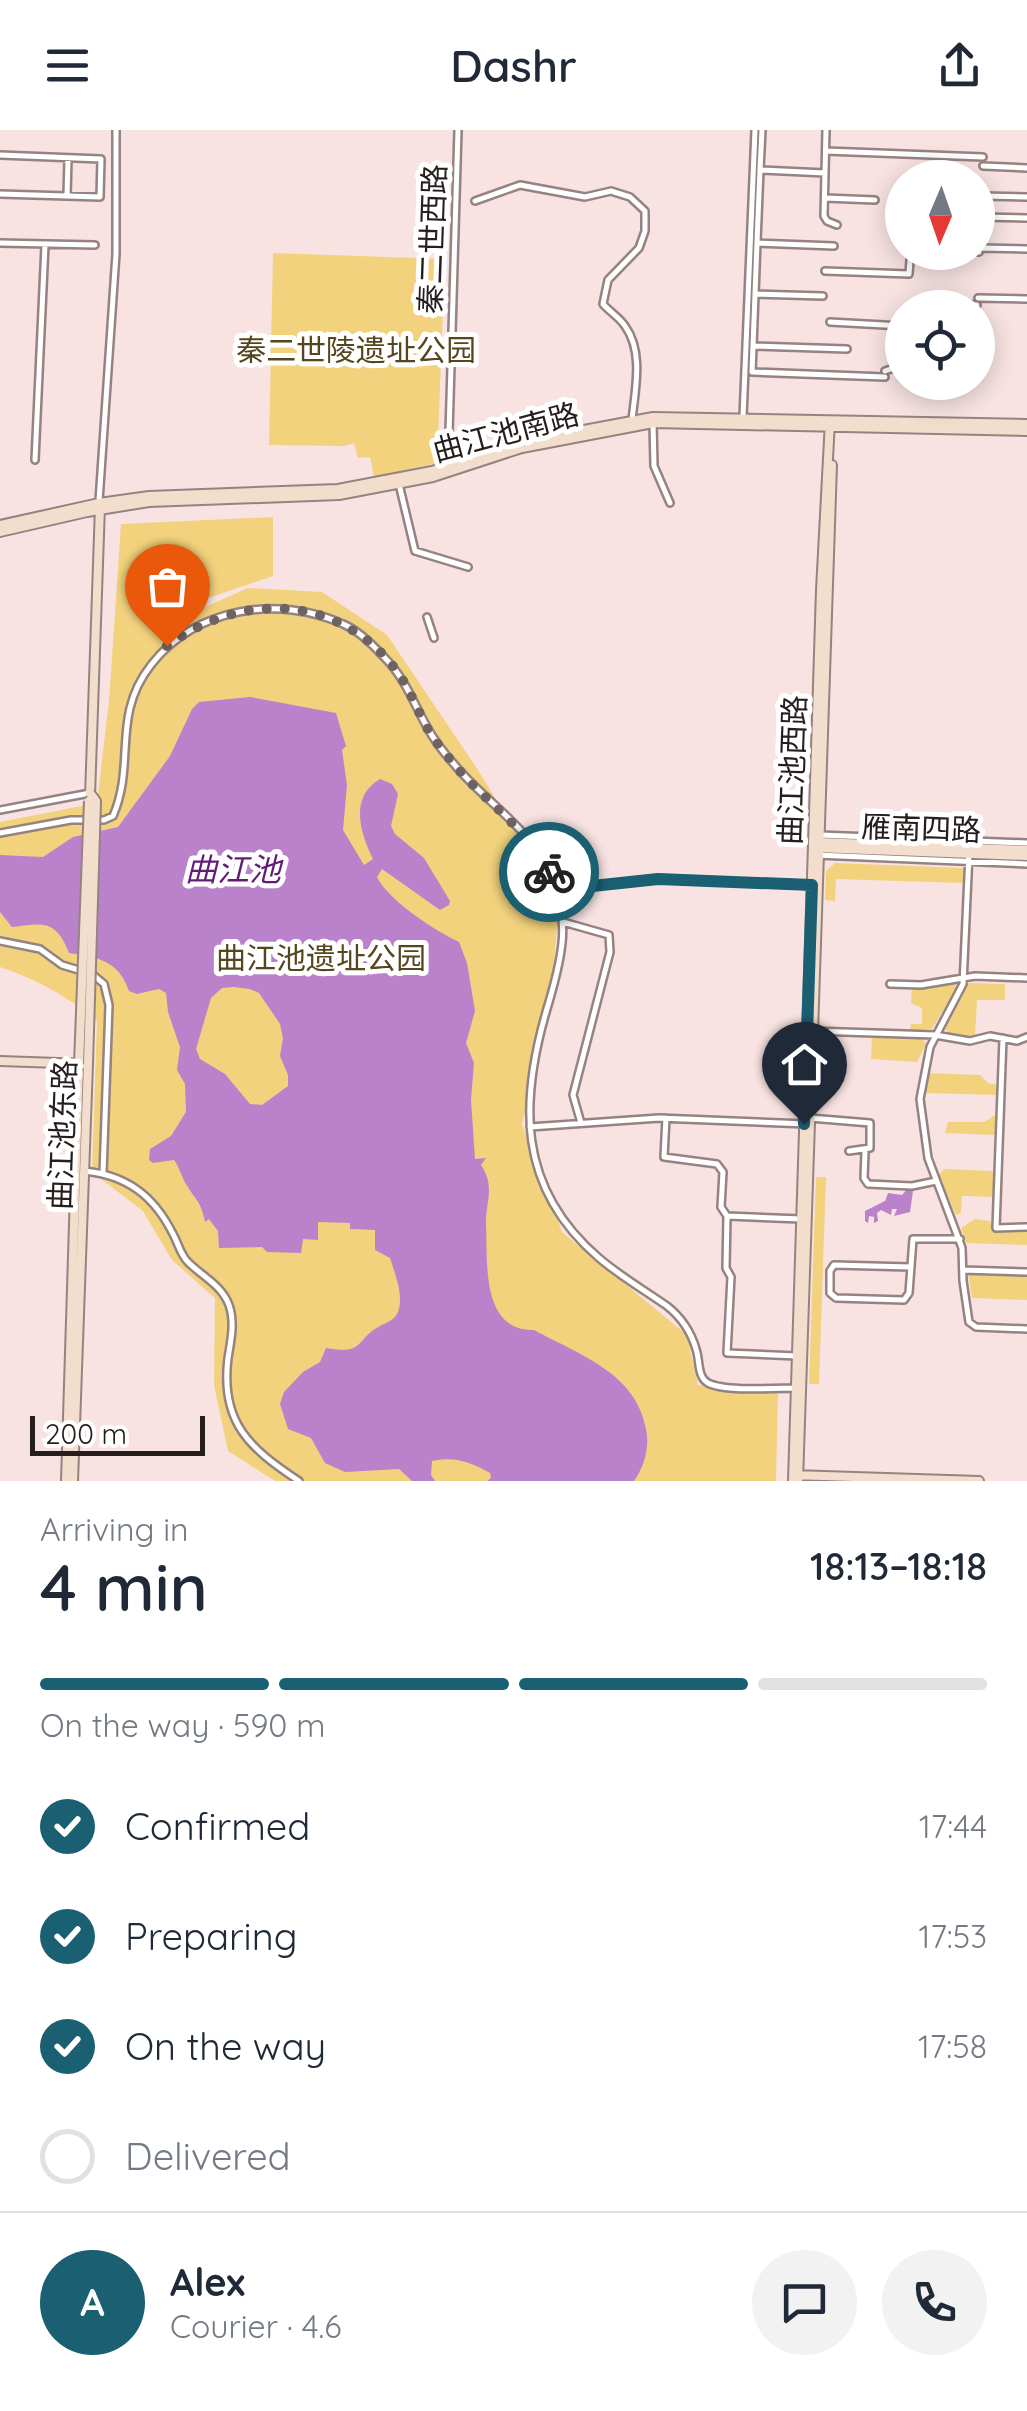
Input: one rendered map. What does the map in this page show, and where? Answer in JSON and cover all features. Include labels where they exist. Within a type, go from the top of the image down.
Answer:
[{"type":"main road","name":"曲江池南路","points":[[100,507],[338,495],[399,484],[520,442],[653,416],[832,424]]},
{"type":"main road","name":"曲江池南路","points":[[0,528],[166,495],[338,489],[602,430],[653,423],[1027,428]]},
{"type":"main road","name":"曲江池西路","points":[[795,1478],[832,424]]},
{"type":"main road","name":"曲江池东路","points":[[73,1481],[100,507]]},
{"type":"main road","name":"曲江池西路","points":[[798,1388],[816,845]]},
{"type":"main road","name":"雁南四路","points":[[816,845],[1027,849]]},
{"type":"main road","name":"雁南四路","points":[[816,845],[969,857],[1027,849]]},
{"type":"main road","points":[[0,1060],[83,1064]]},
{"type":"main road","name":"曲江池东路","points":[[66,1481],[80,1171]]},
{"type":"main road","points":[[795,1478],[979,1481]]},
{"type":"street","points":[[100,507],[116,254],[116,130]]},
{"type":"street","name":"秦二世西路","points":[[457,465],[449,433],[458,130]]},
{"type":"street","points":[[758,130],[752,372],[885,374]]},
{"type":"street","points":[[743,418],[758,130]]},
{"type":"street","points":[[826,130],[827,222],[838,225]]},
{"type":"street","points":[[826,150],[983,158]]},
{"type":"street","points":[[0,155],[102,159],[100,197],[0,194]]},
{"type":"street","points":[[67,196],[68,158]]},
{"type":"street","points":[[995,167],[1027,168]]},
{"type":"street","points":[[760,170],[826,173]]},
{"type":"street","points":[[475,202],[520,185],[584,196],[611,191],[630,197],[645,212],[645,230],[638,248],[608,280],[603,304],[624,324],[636,352],[632,420]]},
{"type":"street","points":[[995,196],[1027,197]]},
{"type":"street","points":[[825,198],[875,200]]},
{"type":"street","points":[[995,217],[1027,218]]},
{"type":"street","points":[[757,242],[834,246]]},
{"type":"street","points":[[0,243],[95,246]]},
{"type":"street","points":[[35,460],[45,245]]},
{"type":"street","points":[[995,250],[1027,249]]},
{"type":"street","points":[[825,271],[908,274],[909,270]]},
{"type":"street","points":[[755,294],[823,296]]},
{"type":"street","points":[[995,300],[1027,299]]},
{"type":"street","points":[[830,322],[885,325]]},
{"type":"street","points":[[753,346],[847,349]]},
{"type":"street","points":[[653,423],[654,466],[670,502]]},
{"type":"street","points":[[399,484],[415,551],[468,568]]},
{"type":"street","points":[[0,833],[113,816],[122,784],[124,725],[129,707],[143,675],[191,628],[215,618],[262,608],[285,609],[345,624],[384,656],[409,688],[427,729],[454,765],[510,818],[539,852],[555,890],[563,922],[562,958],[538,1044],[530,1128],[536,1172],[554,1208],[598,1257],[680,1319],[696,1350],[701,1376],[707,1382],[798,1388]]},
{"type":"street","points":[[428,618],[434,638]]},
{"type":"street","points":[[0,810],[90,797]]},
{"type":"street","points":[[1027,864],[969,857],[964,979],[935,1035],[924,1068],[920,1100],[924,1137],[936,1182],[960,1238],[971,1324],[1027,1328]]},
{"type":"street","points":[[555,890],[658,879],[812,885]]},
{"type":"street","points":[[563,922],[609,935],[610,952],[573,1095],[581,1124]]},
{"type":"street","points":[[0,941],[40,949],[62,965],[94,975],[104,984],[109,1010],[103,1174]]},
{"type":"street","points":[[890,984],[1027,978]]},
{"type":"street","points":[[812,1030],[935,1035],[970,1041],[1027,1038]]},
{"type":"street","points":[[1003,1038],[996,1228],[1027,1227]]},
{"type":"street","points":[[666,1118],[664,1157],[717,1164],[723,1172],[721,1208],[727,1216],[726,1268],[731,1278],[728,1354],[797,1356]]},
{"type":"street","points":[[530,1128],[666,1118],[868,1121],[872,1128],[872,1144],[865,1151],[864,1178],[868,1184],[912,1186],[936,1182]]},
{"type":"street","points":[[849,1150],[865,1151]]},
{"type":"street","points":[[80,1171],[103,1174],[141,1189],[169,1226],[183,1255],[222,1292],[232,1322],[226,1378],[232,1414],[254,1447],[299,1481]]},
{"type":"street","points":[[727,1216],[801,1219]]},
{"type":"street","points":[[910,1267],[834,1265],[830,1271],[830,1293],[836,1298],[904,1300],[909,1293],[910,1267],[910,1244],[915,1238],[960,1238]]},
{"type":"street","points":[[963,1270],[1027,1272]]},
{"type":"green space","name":"秦二世陵遗址公园","points":[[273,253],[445,259],[437,463],[374,477],[370,457],[358,458],[354,443],[269,445]]},
{"type":"green space","name":"曲江池遗址公园","points":[[273,517],[273,576],[158,615],[156,629],[248,588],[322,592],[387,635],[478,770],[559,902],[552,992],[522,1124],[562,1232],[687,1335],[698,1385],[778,1389],[776,1481],[275,1481],[228,1451],[214,1385],[215,1298],[172,1260],[143,1211],[92,1172],[97,1021],[51,989],[0,967],[0,822],[97,803],[109,701],[121,524]]},
{"type":"green space","points":[[835,863],[963,868],[963,883],[836,879],[835,901],[825,900],[826,871]]},
{"type":"green space","points":[[941,983],[957,987],[932,1029],[910,1030],[911,1024],[922,1024],[922,1008],[911,1003],[912,988]]},
{"type":"green space","points":[[969,983],[1005,984],[1005,1000],[977,1000],[975,1036],[963,1037],[945,1029]]},
{"type":"green space","points":[[872,1035],[921,1037],[926,1044],[917,1062],[871,1059]]},
{"type":"green space","points":[[927,1073],[980,1075],[997,1085],[998,1095],[925,1093]]},
{"type":"green space","points":[[995,1115],[994,1135],[945,1133],[948,1122],[984,1122]]},
{"type":"green space","points":[[944,1169],[993,1171],[995,1197],[962,1196],[961,1213],[956,1215],[939,1175]]},
{"type":"green space","points":[[816,1177],[826,1177],[819,1384],[809,1384]]},
{"type":"green space","points":[[975,1219],[990,1221],[994,1230],[1027,1229],[1027,1245],[966,1243],[961,1228]]},
{"type":"green space","points":[[968,1273],[1027,1275],[1027,1300],[972,1298]]},
{"type":"water","name":"曲江池","points":[[250,697],[336,713],[346,746],[342,750],[347,785],[343,830],[364,865],[373,859],[361,827],[364,795],[380,779],[392,784],[398,794],[391,826],[424,858],[449,905],[440,910],[382,869],[377,877],[402,905],[459,942],[467,963],[475,1011],[466,1043],[474,1063],[471,1100],[475,1159],[486,1158],[481,1165],[489,1188],[486,1225],[490,1291],[504,1319],[587,1358],[631,1393],[647,1436],[641,1470],[634,1481],[487,1481],[490,1473],[448,1459],[432,1461],[431,1475],[435,1481],[412,1481],[399,1469],[345,1472],[325,1463],[311,1438],[288,1429],[280,1404],[284,1392],[303,1372],[320,1362],[326,1348],[354,1348],[398,1312],[396,1278],[390,1258],[375,1250],[375,1230],[350,1229],[350,1223],[318,1222],[318,1240],[303,1239],[301,1253],[267,1252],[262,1247],[219,1248],[218,1231],[209,1219],[205,1222],[200,1205],[174,1160],[149,1160],[150,1149],[171,1136],[186,1112],[185,1084],[177,1070],[180,1047],[166,993],[159,989],[137,994],[129,991],[119,973],[106,962],[69,953],[53,929],[40,925],[12,927],[0,912],[0,855],[43,857],[73,837],[118,827],[170,756],[199,702]],"holes":[[[222,988],[259,993],[280,1024],[280,1056],[288,1075],[288,1086],[262,1105],[250,1104],[225,1074],[200,1059],[196,1049],[211,998]]]},
{"type":"water","points":[[908,1188],[913,1191],[910,1212],[894,1216],[897,1209],[892,1209],[891,1215],[881,1210],[877,1213],[878,1221],[874,1223],[874,1217],[869,1216],[868,1223],[865,1221],[865,1211],[885,1201],[888,1193],[902,1195]]},
{"type":"way so far","points":[[167,646],[191,628],[215,618],[262,608],[312,613],[345,624],[394,667],[409,688],[427,729],[454,765],[510,818],[539,852],[549,872]]},
{"type":"route","points":[[549,872],[555,890],[658,879],[812,885],[804,1124]]}]
